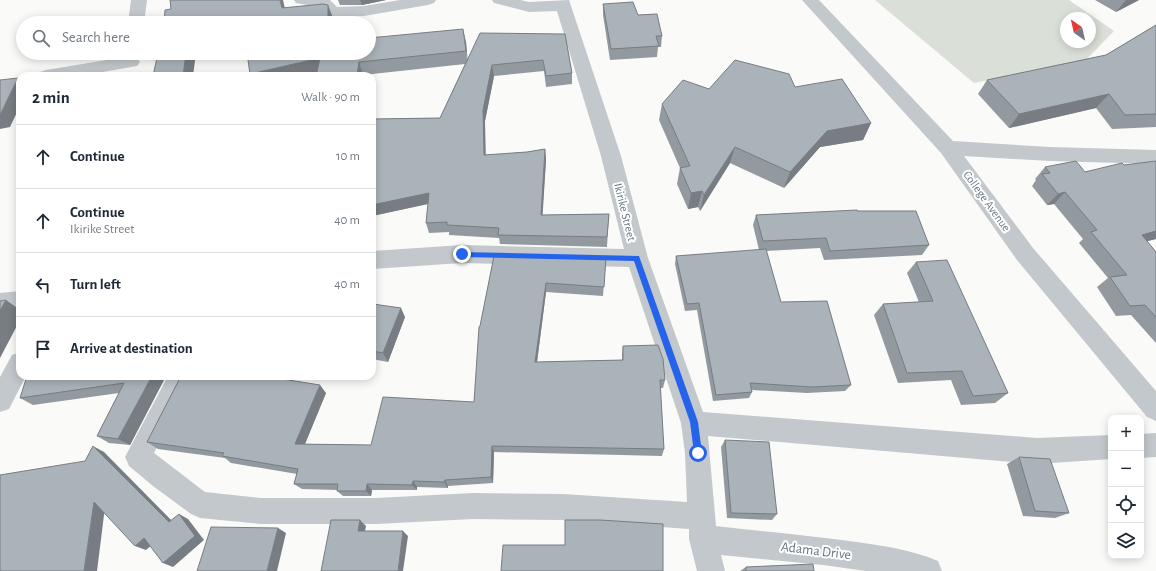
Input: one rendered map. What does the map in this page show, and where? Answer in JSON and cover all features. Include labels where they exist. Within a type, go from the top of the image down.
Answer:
[{"type":"street","points":[[137,16],[139,0]]},
{"type":"street","points":[[302,0],[324,3],[333,12],[364,11],[428,0]]},
{"type":"street","points":[[500,0],[529,7],[562,3]]},
{"type":"street","name":"College Avenue","points":[[810,0],[948,148],[1025,254],[1156,409]]},
{"type":"street","name":"Ikirike Street","points":[[562,3],[611,156],[637,258],[694,422],[698,453],[702,528],[712,571]]},
{"type":"street","points":[[74,72],[129,64]]},
{"type":"street","points":[[948,148],[1050,154],[1156,157]]},
{"type":"street","points":[[376,260],[462,254],[637,258]]},
{"type":"street","points":[[0,303],[16,301]]},
{"type":"street","points":[[0,401],[16,371]]},
{"type":"street","name":"Adama Drive","points":[[179,380],[138,457],[200,505],[261,511],[376,511],[473,506],[563,507],[702,528],[866,557],[928,571]]},
{"type":"street","points":[[694,422],[1038,451],[1108,448]]},
{"type":"street","points":[[1144,446],[1156,445]]},
{"type":"shaded area","points":[[875,0],[1069,0],[1086,12],[1060,12],[1060,48],[1096,48],[1096,19],[1114,31],[1084,62],[974,83]]},
{"type":"building","points":[[170,0],[280,0],[282,8],[323,4],[328,5],[328,16],[165,16],[165,10],[171,9]]},
{"type":"building","points":[[633,2],[638,15],[657,14],[662,36],[656,36],[659,46],[611,49],[603,4]]},
{"type":"building","points":[[1156,25],[1156,114],[1125,115],[1109,94],[1019,114],[987,80],[1106,55]]},
{"type":"building","points":[[463,29],[466,51],[359,62],[358,72],[317,72],[320,60],[376,60],[376,37]]},
{"type":"building","points":[[480,33],[565,34],[572,73],[546,76],[543,60],[492,65],[483,110],[484,155],[527,152],[545,149],[541,215],[609,214],[607,237],[498,235],[499,228],[447,225],[447,222],[426,223],[429,193],[376,204],[376,119],[440,118]]},
{"type":"building","points":[[156,60],[185,60],[184,72],[154,72]]},
{"type":"building","points":[[248,60],[311,60],[259,72],[250,72]]},
{"type":"building","points":[[735,60],[789,74],[795,87],[842,79],[871,123],[827,131],[790,172],[735,147],[704,195],[702,191],[691,193],[680,168],[690,166],[662,104],[683,80],[709,89]]},
{"type":"building","points":[[16,78],[16,82],[0,115],[0,80]]},
{"type":"building","points":[[1076,161],[1085,172],[1122,163],[1124,165],[1156,161],[1156,231],[1142,235],[1156,252],[1156,317],[1145,305],[1130,306],[1110,277],[1127,275],[1091,232],[1097,230],[1065,192],[1058,194],[1042,174],[1050,173],[1045,167]]},
{"type":"building","points":[[857,210],[916,211],[929,245],[830,251],[826,238],[763,241],[756,215]]},
{"type":"building","points":[[766,249],[781,302],[827,301],[851,385],[812,387],[750,383],[752,392],[716,395],[699,303],[687,304],[676,256]]},
{"type":"building","points":[[494,256],[606,258],[604,287],[546,283],[535,362],[623,360],[623,346],[658,345],[663,359],[665,380],[660,380],[664,449],[492,446],[491,477],[445,480],[444,482],[413,481],[412,485],[367,484],[366,491],[337,491],[338,484],[294,484],[298,469],[222,456],[224,453],[147,442],[179,380],[289,380],[320,385],[295,444],[371,445],[383,397],[474,402],[480,326]]},
{"type":"building","points":[[947,260],[1008,393],[973,396],[962,371],[907,373],[883,304],[933,301],[916,262]]},
{"type":"building","points":[[6,300],[0,311],[0,301]]},
{"type":"building","points":[[376,304],[401,308],[383,353],[376,352]]},
{"type":"building","points":[[26,380],[150,380],[118,439],[97,436],[124,383],[20,398]]},
{"type":"building","points":[[725,440],[769,442],[777,514],[731,513]]},
{"type":"building","points":[[93,446],[169,522],[179,514],[195,536],[163,563],[144,538],[135,546],[94,502],[84,571],[0,571],[0,475],[85,461]]},
{"type":"building","points":[[1019,457],[1050,459],[1069,513],[1035,511]]},
{"type":"building","points":[[331,520],[360,520],[358,531],[403,531],[398,571],[321,571]]},
{"type":"building","points":[[565,520],[600,520],[663,524],[663,571],[501,571],[503,545],[565,545]]},
{"type":"building","points":[[211,527],[278,528],[267,571],[197,571]]},
{"type":"building","points":[[813,564],[814,571],[746,571],[746,567]]},
{"type":"route","points":[[462,254],[637,258],[694,422],[698,453]]}]
